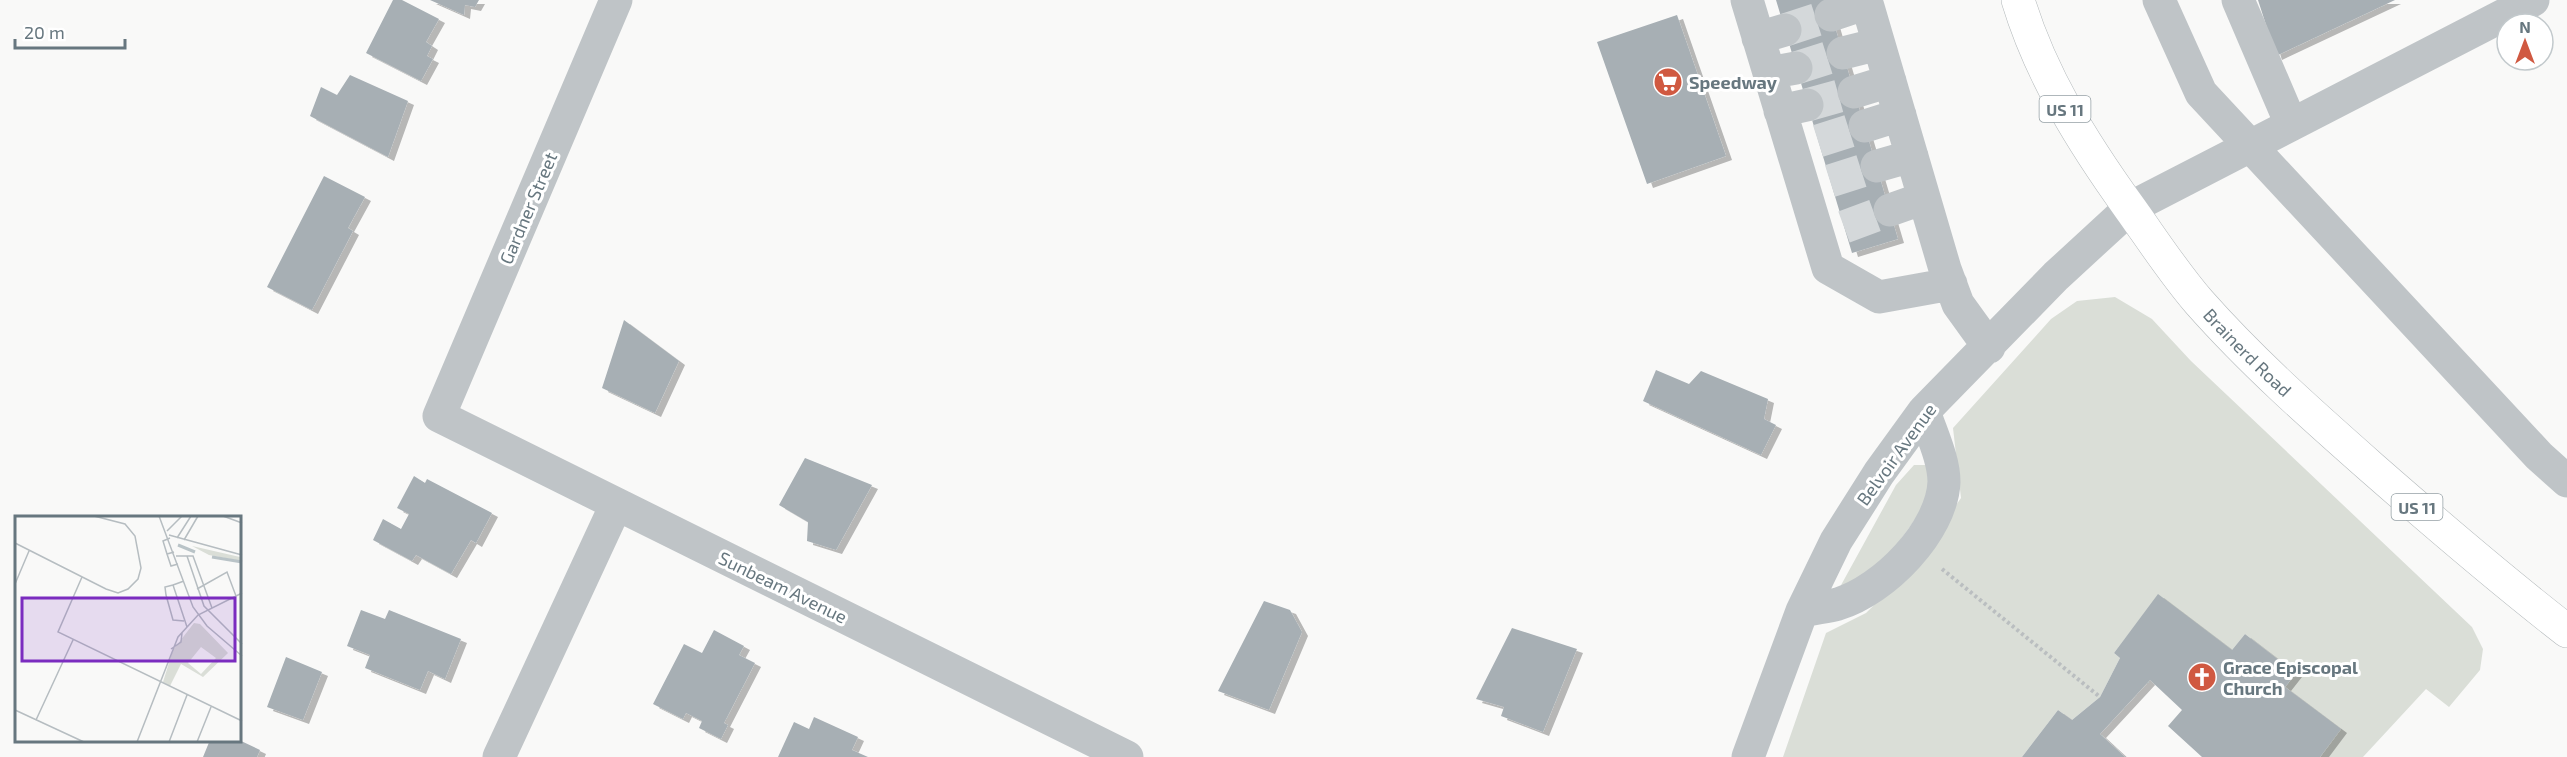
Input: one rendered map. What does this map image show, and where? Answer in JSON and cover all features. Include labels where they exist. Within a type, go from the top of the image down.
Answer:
[{"type":"main road","name":"Brainerd Road","points":[[2018,0],[2042,63],[2067,115],[2096,162],[2162,256],[2198,301],[2300,404],[2485,567],[2567,631]]},
{"type":"street","name":"Gardner Street","points":[[439,416],[616,0]]},
{"type":"street","points":[[1747,0],[1772,34],[1830,229],[1828,268],[1879,297],[1951,284]]},
{"type":"street","points":[[2159,0],[2201,93],[2531,448],[2567,481]]},
{"type":"street","points":[[2238,0],[2291,124]]},
{"type":"street","name":"Belvoir Avenue","points":[[1748,757],[1802,611],[1836,540],[1879,473],[1924,411],[1989,347],[2055,276],[2130,208],[2533,0]]},
{"type":"street","points":[[1831,15],[1867,2],[1924,198],[1958,304],[1989,347]]},
{"type":"street","points":[[1843,53],[1879,44]]},
{"type":"street","points":[[1854,92],[1890,81]]},
{"type":"street","points":[[1865,126],[1900,115]]},
{"type":"street","points":[[1876,166],[1912,156]]},
{"type":"street","points":[[1890,210],[1924,198]]},
{"type":"street","points":[[1802,611],[1839,604],[1867,590],[1904,561],[1938,510],[1944,479],[1924,411]]},
{"type":"street","name":"Sunbeam Avenue","points":[[439,416],[1127,757]]},
{"type":"street","points":[[499,757],[616,505]]},
{"type":"path","points":[[1915,547],[2100,697]]},
{"type":"shaded area","points":[[2115,297],[2152,319],[2191,361],[2472,627],[2483,649],[2480,670],[2449,707],[2426,689],[2363,757],[2320,757],[2340,729],[2285,687],[2296,673],[2245,634],[2232,650],[2158,595],[2114,653],[2120,658],[2100,697],[2072,720],[2058,710],[2022,757],[1783,757],[1826,633],[1866,613],[1913,567],[1961,498],[1953,428],[2051,319],[2077,301]]},
{"type":"shaded area","points":[[1914,465],[1927,465],[1933,476],[1925,506],[1874,576],[1840,587],[1896,485]]},
{"type":"building","points":[[393,0],[402,0],[439,19],[426,42],[432,46],[427,56],[433,59],[421,81],[366,53]]},
{"type":"building","points":[[430,0],[479,0],[475,7],[465,5],[464,15]]},
{"type":"building","points":[[1776,0],[1827,0],[1898,239],[1852,253]]},
{"type":"building","points":[[2258,0],[2395,0],[2276,56]]},
{"type":"building","points":[[1677,15],[1726,156],[1647,184],[1597,42]]},
{"type":"building","points":[[350,75],[408,101],[388,157],[310,116],[321,87],[337,95]]},
{"type":"building","points":[[324,176],[365,197],[348,228],[353,231],[312,310],[267,287]]},
{"type":"building","points":[[624,320],[679,361],[655,413],[602,388]]},
{"type":"building","points":[[1656,370],[1689,384],[1701,371],[1768,399],[1764,419],[1776,425],[1761,455],[1643,401]]},
{"type":"building","points":[[805,458],[872,485],[836,550],[807,541],[808,522],[779,505]]},
{"type":"building","points":[[414,476],[425,483],[427,479],[492,513],[476,543],[471,540],[451,574],[416,555],[412,561],[373,540],[383,519],[401,529],[409,514],[397,508]]},
{"type":"building","name":"Grace Episcopal Church","points":[[2158,594],[2232,650],[2245,634],[2296,673],[2285,687],[2341,729],[2320,757],[2202,757],[2168,726],[2182,710],[2150,680],[2100,734],[2125,757],[2022,757],[2058,710],[2072,720],[2100,697],[2120,658],[2114,653]]},
{"type":"building","points":[[1264,601],[1290,610],[1302,632],[1269,710],[1218,691]]},
{"type":"building","points":[[361,610],[385,619],[389,610],[461,639],[445,679],[428,671],[420,690],[365,668],[370,655],[347,646]]},
{"type":"building","points":[[1512,628],[1577,649],[1543,732],[1501,716],[1504,707],[1476,699]]},
{"type":"building","points":[[714,630],[744,646],[739,655],[755,663],[724,723],[728,725],[721,739],[699,728],[702,721],[686,713],[683,719],[653,704],[684,644],[702,653]]},
{"type":"building","points":[[286,657],[322,672],[303,720],[267,707]]},
{"type":"building","points":[[814,717],[858,737],[852,750],[868,757],[778,757],[794,722],[809,729]]},
{"type":"building","points":[[242,741],[260,750],[257,757],[203,757],[209,742]]},
{"type":"tunnel","points":[[1785,30],[1831,15]]},
{"type":"tunnel","points":[[1796,68],[1843,53]]},
{"type":"tunnel","points":[[1807,105],[1854,92]]},
{"type":"tunnel","points":[[1818,141],[1865,126]]},
{"type":"tunnel","points":[[1830,181],[1877,166]]},
{"type":"tunnel","points":[[1844,227],[1890,210]]},
{"type":"place","name":"Speedway","points":[[1668,82]]},
{"type":"place","name":"Grace Episcopal Church","points":[[2202,677]]}]
